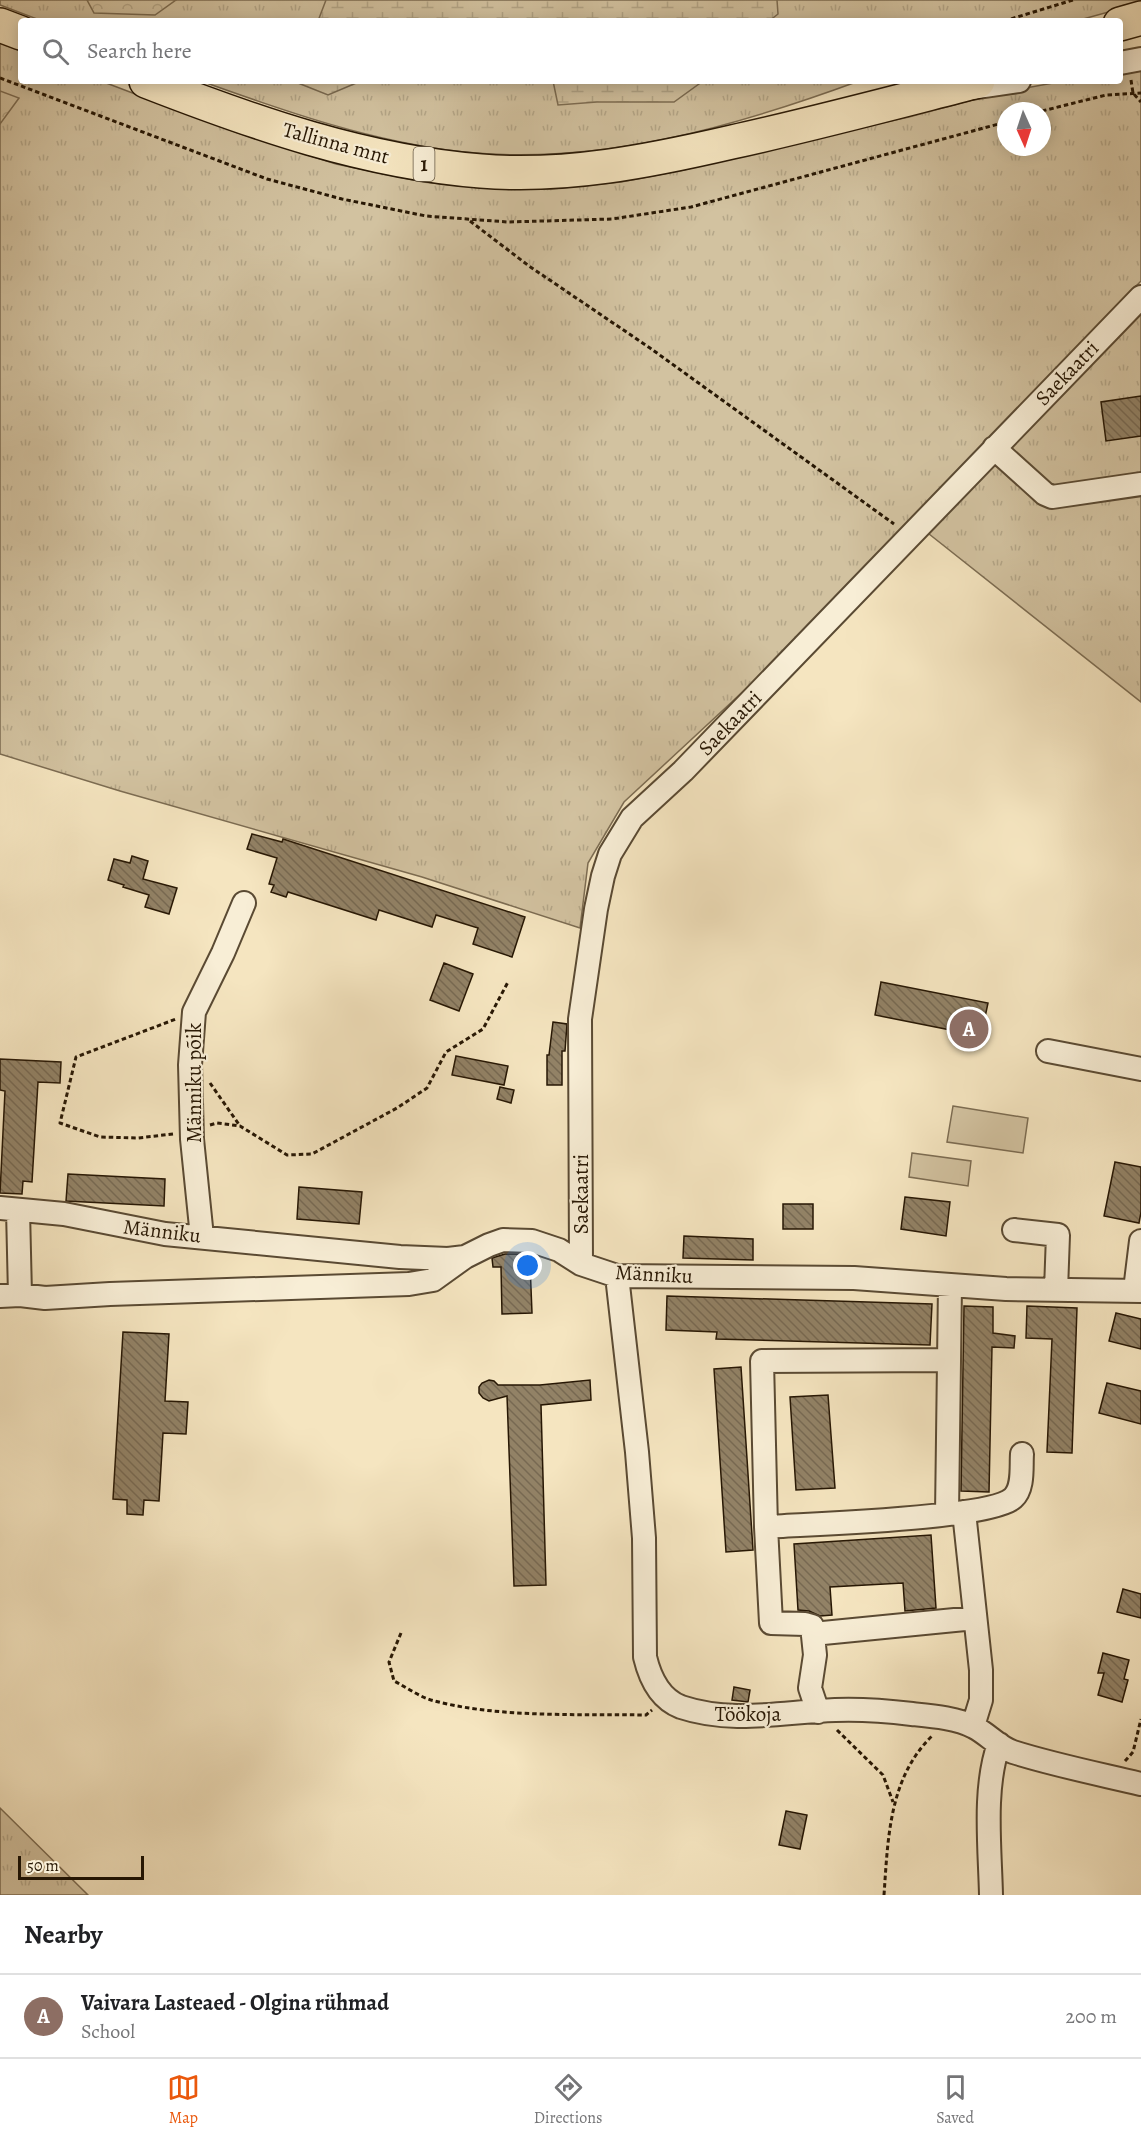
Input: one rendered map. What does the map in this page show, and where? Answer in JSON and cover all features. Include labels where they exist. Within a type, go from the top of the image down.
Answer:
[{"type":"highway","points":[[1123,23],[1141,18]]},
{"type":"highway","points":[[0,25],[18,32]]},
{"type":"highway","points":[[1123,43],[1141,38]]},
{"type":"highway","name":"Tallinna mnt","points":[[154,84],[226,112],[344,149],[421,164],[482,171],[556,172],[638,162],[712,147],[810,125],[927,87],[952,84]]},
{"type":"street","points":[[1123,62],[1141,59]]},
{"type":"street","points":[[927,87],[973,84]]},
{"type":"street","name":"Saekaatri","points":[[581,1264],[580,1019],[596,909],[610,854],[632,818],[684,771],[1141,297]]},
{"type":"street","points":[[994,448],[1045,494],[1052,497],[1141,484]]},
{"type":"street","name":"Männiku põik","points":[[202,1237],[192,1133],[190,1065],[194,1012],[223,953],[243,903]]},
{"type":"street","points":[[1048,1051],[1141,1069]]},
{"type":"street","points":[[9,1209],[10,1296],[45,1298],[409,1284],[433,1280],[465,1257]]},
{"type":"street","name":"Männiku","points":[[9,1209],[64,1214],[165,1234],[400,1257],[448,1259],[465,1257],[503,1240],[532,1241],[558,1250],[581,1264],[617,1276],[854,1278],[1006,1289],[1138,1291]]},
{"type":"street","points":[[1014,1230],[1058,1235],[1056,1290]]},
{"type":"street","points":[[1138,1291],[1141,1241]]},
{"type":"street","points":[[617,1276],[643,1527],[645,1657],[655,1684],[663,1696],[669,1700]]},
{"type":"street","points":[[950,1285],[948,1360],[955,1513],[975,1618],[981,1670],[981,1700],[973,1726]]},
{"type":"street","points":[[818,1712],[810,1688],[815,1655],[812,1626],[771,1623],[762,1361],[948,1360]]},
{"type":"street","points":[[766,1527],[955,1513],[1007,1503],[1020,1487],[1022,1454]]},
{"type":"street","points":[[813,1634],[975,1618]]},
{"type":"street","name":"Töökoja","points":[[669,1700],[678,1706],[701,1713],[724,1716],[760,1717],[836,1710],[912,1714],[949,1720],[973,1726],[1010,1751],[1141,1784]]},
{"type":"street","points":[[991,1895],[990,1785],[992,1764],[999,1744]]},
{"type":"path","points":[[1014,18],[1073,0]]},
{"type":"path","points":[[1133,93],[1141,102]]},
{"type":"path","points":[[1051,109],[1106,95],[1141,93]]},
{"type":"path","points":[[468,219],[529,266],[650,348],[910,535]]},
{"type":"path","points":[[209,1082],[240,1126],[287,1155],[312,1154],[397,1108],[427,1088],[446,1052],[483,1029],[508,982]]},
{"type":"path","points":[[194,1012],[76,1057],[60,1123],[100,1137],[138,1138],[192,1133],[202,1127],[217,1123],[240,1126]]},
{"type":"path","points":[[401,1633],[389,1662],[394,1681],[429,1700],[475,1709],[646,1715],[669,1700]]},
{"type":"path","points":[[818,1712],[883,1775],[893,1803]]},
{"type":"path","points":[[1101,1774],[1107,1762],[1126,1761],[1133,1752],[1141,1719]]},
{"type":"path","points":[[884,1895],[893,1803],[916,1754],[949,1720]]},
{"type":"green space","points":[[0,0],[1141,0],[1141,3],[1087,18],[34,18],[0,5]]},
{"type":"green space","points":[[87,0],[176,0],[155,15],[94,13]]},
{"type":"green space","points":[[326,0],[777,0],[778,14],[773,18],[319,18]]},
{"type":"green space","points":[[0,43],[18,50],[18,84],[109,84],[238,133],[336,164],[423,182],[481,188],[551,189],[621,182],[684,170],[763,149],[909,117],[998,93],[1048,84],[1123,84],[1123,71],[1141,68],[1141,281],[763,673],[624,802],[588,863],[580,928],[422,877],[120,791],[0,754]]},
{"type":"green space","points":[[209,84],[851,84],[764,113],[665,139],[615,148],[515,155],[464,152],[397,141],[266,104]]},
{"type":"green space","points":[[300,84],[354,84],[328,95]]},
{"type":"green space","points":[[554,84],[699,84],[674,102],[597,102],[558,105]]},
{"type":"green space","points":[[0,91],[19,98],[0,124]]},
{"type":"green space","points":[[1141,307],[1141,702],[924,530]]},
{"type":"green space","points":[[953,1106],[1028,1118],[1023,1153],[947,1142]]},
{"type":"green space","points":[[912,1153],[971,1161],[968,1186],[909,1177]]},
{"type":"green space","points":[[0,1808],[88,1895],[0,1895]]},
{"type":"building","points":[[1141,396],[1141,436],[1106,441],[1101,402]]},
{"type":"building","points":[[252,834],[282,842],[283,839],[525,917],[512,957],[473,944],[478,928],[436,915],[432,927],[379,910],[376,920],[288,892],[286,897],[271,892],[274,885],[269,884],[277,858],[247,849]]},
{"type":"building","points":[[132,856],[148,861],[143,879],[177,888],[169,914],[145,907],[149,895],[108,880],[114,859],[130,863]]},
{"type":"building","points":[[444,963],[473,974],[459,1011],[430,1000]]},
{"type":"building","points":[[881,982],[988,1003],[981,1036],[875,1015]]},
{"type":"building","points":[[553,1022],[567,1024],[565,1051],[562,1051],[562,1085],[547,1085],[547,1055],[549,1055]]},
{"type":"building","points":[[456,1056],[508,1066],[504,1085],[452,1075]]},
{"type":"building","points":[[0,1059],[61,1062],[60,1083],[38,1082],[32,1182],[23,1181],[22,1194],[0,1193],[5,1091],[0,1090]]},
{"type":"building","points":[[500,1087],[514,1090],[511,1103],[497,1099]]},
{"type":"building","points":[[1115,1162],[1141,1167],[1139,1223],[1104,1216]]},
{"type":"building","points":[[68,1174],[165,1179],[164,1206],[66,1201]]},
{"type":"building","points":[[299,1187],[362,1192],[359,1224],[297,1219]]},
{"type":"building","points":[[905,1197],[950,1202],[946,1236],[901,1229]]},
{"type":"building","points":[[783,1204],[813,1204],[813,1229],[783,1229]]},
{"type":"building","points":[[684,1236],[753,1239],[753,1260],[683,1258]]},
{"type":"building","points":[[505,1254],[530,1254],[537,1257],[537,1263],[530,1263],[532,1313],[502,1314],[501,1267],[493,1267],[492,1258]]},
{"type":"building","points":[[667,1296],[932,1304],[930,1345],[716,1339],[717,1332],[666,1330]]},
{"type":"building","points":[[964,1306],[993,1307],[993,1333],[1015,1336],[1014,1348],[992,1347],[989,1492],[961,1491]]},
{"type":"building","points":[[1027,1306],[1077,1308],[1072,1453],[1047,1452],[1052,1339],[1026,1338]]},
{"type":"building","points":[[1116,1313],[1141,1319],[1141,1349],[1109,1341]]},
{"type":"building","points":[[123,1332],[169,1334],[165,1401],[188,1402],[186,1434],[163,1433],[159,1501],[144,1500],[143,1515],[127,1514],[127,1500],[113,1499]]},
{"type":"building","points":[[741,1367],[753,1550],[726,1552],[714,1369]]},
{"type":"building","points":[[489,1380],[498,1385],[540,1385],[590,1380],[591,1400],[541,1405],[546,1585],[514,1586],[507,1396],[489,1401],[483,1398],[479,1393],[479,1387]]},
{"type":"building","points":[[1107,1383],[1141,1391],[1141,1424],[1099,1413]]},
{"type":"building","points":[[828,1395],[835,1488],[796,1490],[790,1397]]},
{"type":"building","points":[[931,1535],[936,1608],[905,1611],[903,1583],[830,1587],[832,1615],[820,1616],[809,1611],[798,1610],[794,1544]]},
{"type":"building","points":[[1123,1589],[1141,1594],[1141,1618],[1117,1612]]},
{"type":"building","points":[[1103,1653],[1129,1660],[1124,1679],[1128,1680],[1122,1702],[1098,1695],[1104,1673],[1098,1673]]},
{"type":"building","points":[[734,1687],[750,1690],[748,1702],[732,1700]]},
{"type":"building","points":[[786,1811],[807,1815],[800,1849],[779,1845]]},
{"type":"place","name":"Vaivara Lasteaed - Olgina rühmad","points":[[969,1029]]}]
